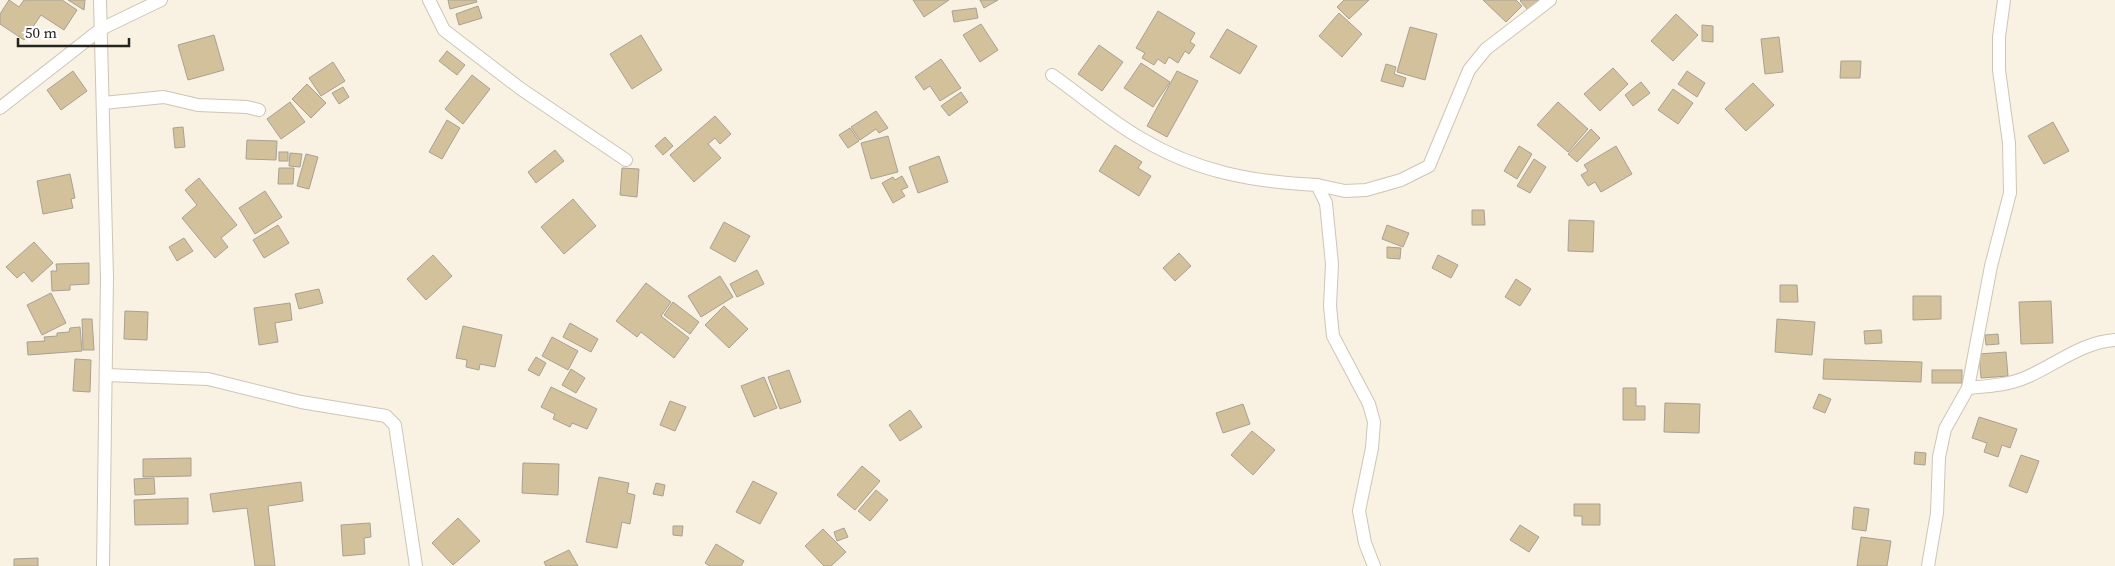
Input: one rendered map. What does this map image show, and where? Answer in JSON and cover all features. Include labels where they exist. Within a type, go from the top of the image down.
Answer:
[{"type":"street","points":[[100,0],[107,278],[103,566]]},
{"type":"street","points":[[0,108],[101,30],[162,0]]},
{"type":"street","points":[[429,0],[444,30],[521,88],[626,160]]},
{"type":"street","points":[[1052,75],[1142,140],[1185,162],[1211,171],[1279,183],[1317,185],[1345,191],[1366,190],[1401,180],[1429,166],[1469,70],[1486,49],[1550,0]]},
{"type":"street","points":[[1928,566],[1937,513],[1939,457],[1944,429],[1968,388],[1991,266],[2010,193],[2009,143],[1999,70],[1999,37],[2004,0]]},
{"type":"street","points":[[103,103],[164,97],[198,105],[248,107],[259,110]]},
{"type":"street","points":[[1317,185],[1326,203],[1332,264],[1330,306],[1333,336],[1369,404],[1374,422],[1372,448],[1359,511],[1365,543],[1374,566]]},
{"type":"street","points":[[1968,388],[2001,384],[2029,377],[2061,358],[2100,341],[2115,340]]},
{"type":"street","points":[[106,375],[208,379],[301,402],[386,416],[395,425],[416,566]]},
{"type":"building","points":[[9,0],[19,7],[24,0],[62,0],[77,10],[64,30],[41,15],[24,40],[0,24],[0,14]]},
{"type":"building","points":[[68,0],[85,0],[84,10]]},
{"type":"building","points":[[448,0],[476,0],[477,2],[450,9]]},
{"type":"building","points":[[913,0],[949,0],[924,17]]},
{"type":"building","points":[[980,0],[998,0],[984,8]]},
{"type":"building","points":[[1344,0],[1369,0],[1349,19],[1337,7]]},
{"type":"building","points":[[1483,0],[1516,0],[1522,6],[1506,22]]},
{"type":"building","points":[[1521,0],[1539,0],[1528,10],[1520,1]]},
{"type":"building","points":[[478,6],[482,18],[459,25],[456,14]]},
{"type":"building","points":[[976,8],[978,18],[954,22],[952,11]]},
{"type":"building","points":[[1158,11],[1195,33],[1190,42],[1195,45],[1189,54],[1185,51],[1178,63],[1169,57],[1165,64],[1158,59],[1154,65],[1142,58],[1145,53],[1136,48]]},
{"type":"building","points":[[1339,13],[1362,34],[1342,57],[1319,36]]},
{"type":"building","points":[[1676,14],[1698,35],[1673,61],[1651,41]]},
{"type":"building","points":[[981,24],[998,50],[980,62],[963,35]]},
{"type":"building","points":[[1702,25],[1713,26],[1713,42],[1702,41]]},
{"type":"building","points":[[1410,27],[1437,34],[1425,80],[1397,72]]},
{"type":"building","points":[[1227,29],[1257,46],[1240,74],[1210,57]]},
{"type":"building","points":[[214,35],[224,70],[188,80],[178,45]]},
{"type":"building","points":[[641,35],[662,70],[632,89],[610,54]]},
{"type":"building","points":[[1779,37],[1783,72],[1765,74],[1761,39]]},
{"type":"building","points":[[1099,45],[1123,62],[1102,91],[1078,74]]},
{"type":"building","points":[[447,51],[465,65],[457,75],[439,61]]},
{"type":"building","points":[[941,59],[961,88],[940,101],[930,86],[924,90],[915,77]]},
{"type":"building","points":[[1841,61],[1861,61],[1860,78],[1840,78]]},
{"type":"building","points":[[333,62],[345,81],[321,96],[309,78]]},
{"type":"building","points":[[1141,63],[1170,82],[1153,107],[1124,88]]},
{"type":"building","points":[[1386,64],[1396,67],[1394,74],[1406,78],[1403,87],[1381,81]]},
{"type":"building","points":[[1613,68],[1628,84],[1600,111],[1584,94]]},
{"type":"building","points":[[73,71],[87,91],[61,110],[47,90]]},
{"type":"building","points":[[1177,71],[1198,81],[1167,137],[1147,126]]},
{"type":"building","points":[[1687,71],[1705,83],[1697,97],[1678,84]]},
{"type":"building","points":[[472,75],[490,89],[463,124],[445,109]]},
{"type":"building","points":[[1641,82],[1650,93],[1633,106],[1625,95]]},
{"type":"building","points":[[1753,83],[1774,105],[1746,131],[1725,109]]},
{"type":"building","points":[[307,84],[326,103],[311,118],[292,99]]},
{"type":"building","points":[[343,87],[349,97],[339,104],[332,93]]},
{"type":"building","points":[[1673,89],[1693,103],[1678,124],[1658,110]]},
{"type":"building","points":[[961,92],[968,102],[949,116],[941,106]]},
{"type":"building","points":[[290,102],[305,122],[281,139],[267,119]]},
{"type":"building","points":[[1558,102],[1588,129],[1568,152],[1537,125]]},
{"type":"building","points":[[876,111],[888,128],[879,133],[876,129],[860,140],[851,127]]},
{"type":"building","points":[[715,116],[731,134],[720,144],[715,138],[708,144],[721,158],[694,182],[670,155]]},
{"type":"building","points":[[447,120],[460,128],[442,159],[429,152]]},
{"type":"building","points":[[2053,122],[2069,151],[2044,164],[2028,136]]},
{"type":"building","points":[[183,127],[185,147],[175,148],[173,128]]},
{"type":"building","points":[[850,128],[859,141],[848,148],[839,135]]},
{"type":"building","points":[[1591,129],[1600,138],[1577,162],[1568,154]]},
{"type":"building","points":[[888,136],[898,172],[871,179],[861,143]]},
{"type":"building","points":[[665,137],[673,146],[663,155],[655,146]]},
{"type":"building","points":[[247,140],[277,141],[276,160],[246,159]]},
{"type":"building","points":[[1115,145],[1142,162],[1138,168],[1151,176],[1139,196],[1099,171]]},
{"type":"building","points":[[1519,146],[1532,154],[1517,179],[1504,171]]},
{"type":"building","points":[[1616,146],[1632,174],[1601,192],[1595,182],[1588,186],[1581,175],[1588,171],[1584,165]]},
{"type":"building","points":[[555,150],[564,161],[536,183],[528,172]]},
{"type":"building","points":[[279,152],[288,152],[288,161],[279,161]]},
{"type":"building","points":[[290,153],[302,154],[300,167],[289,166]]},
{"type":"building","points":[[306,154],[318,157],[309,189],[297,186]]},
{"type":"building","points":[[939,156],[948,182],[918,193],[909,167]]},
{"type":"building","points":[[1534,159],[1546,167],[1530,193],[1517,186]]},
{"type":"building","points":[[279,168],[294,168],[293,184],[278,184]]},
{"type":"building","points":[[622,168],[639,169],[637,197],[620,195]]},
{"type":"building","points":[[70,174],[75,198],[71,199],[73,208],[43,214],[37,181]]},
{"type":"building","points":[[902,176],[908,187],[901,190],[905,196],[893,203],[882,183],[893,177],[895,180]]},
{"type":"building","points":[[199,178],[237,225],[221,238],[228,247],[215,258],[182,218],[197,205],[185,190]]},
{"type":"building","points":[[265,191],[282,217],[255,234],[239,208]]},
{"type":"building","points":[[573,199],[596,226],[564,254],[541,227]]},
{"type":"building","points":[[1472,210],[1484,210],[1485,225],[1472,225]]},
{"type":"building","points":[[1569,220],[1594,221],[1593,252],[1568,251]]},
{"type":"building","points":[[724,222],[750,236],[735,262],[710,248]]},
{"type":"building","points":[[278,225],[289,243],[264,258],[253,240]]},
{"type":"building","points":[[1387,225],[1409,233],[1403,247],[1382,239]]},
{"type":"building","points":[[184,238],[193,251],[177,261],[169,247]]},
{"type":"building","points":[[34,242],[53,263],[32,282],[24,272],[17,278],[6,267]]},
{"type":"building","points":[[1387,247],[1401,248],[1400,259],[1387,258]]},
{"type":"building","points":[[1179,253],[1191,266],[1175,281],[1163,268]]},
{"type":"building","points":[[433,255],[452,276],[426,300],[407,279]]},
{"type":"building","points":[[1438,255],[1458,265],[1451,278],[1432,268]]},
{"type":"building","points":[[89,263],[89,284],[70,285],[70,290],[52,291],[51,271],[57,271],[56,264]]},
{"type":"building","points":[[757,270],[764,284],[737,297],[730,284]]},
{"type":"building","points":[[720,276],[733,297],[701,317],[688,296]]},
{"type":"building","points":[[1516,279],[1531,289],[1520,306],[1505,297]]},
{"type":"building","points":[[646,283],[671,302],[661,316],[689,338],[674,358],[641,332],[637,337],[616,321]]},
{"type":"building","points":[[1780,285],[1797,285],[1798,302],[1780,302]]},
{"type":"building","points":[[319,289],[323,303],[299,309],[295,294]]},
{"type":"building","points":[[51,293],[66,323],[42,335],[27,305]]},
{"type":"building","points":[[1913,296],[1941,296],[1941,319],[1913,320]]},
{"type":"building","points":[[2051,301],[2053,343],[2021,344],[2019,302]]},
{"type":"building","points":[[673,302],[699,322],[690,334],[664,315]]},
{"type":"building","points":[[290,303],[292,320],[275,323],[278,342],[259,345],[254,308]]},
{"type":"building","points":[[724,306],[748,329],[729,348],[705,325]]},
{"type":"building","points":[[125,311],[148,312],[147,340],[124,339]]},
{"type":"building","points":[[82,319],[92,319],[94,350],[83,350]]},
{"type":"building","points":[[1777,319],[1815,322],[1812,355],[1775,352]]},
{"type":"building","points":[[570,323],[598,339],[591,352],[563,337]]},
{"type":"building","points":[[463,326],[502,335],[495,367],[480,364],[479,370],[466,367],[467,360],[456,358]]},
{"type":"building","points":[[80,327],[82,351],[28,355],[27,342],[45,341],[44,337],[57,336],[57,333],[69,332],[70,328]]},
{"type":"building","points":[[1881,330],[1882,343],[1865,344],[1864,331]]},
{"type":"building","points":[[1998,334],[1999,344],[1986,345],[1985,335]]},
{"type":"building","points":[[552,337],[578,351],[568,370],[542,356]]},
{"type":"building","points":[[2006,352],[2008,376],[1981,378],[1979,354]]},
{"type":"building","points":[[536,357],[546,363],[539,376],[528,370]]},
{"type":"building","points":[[75,359],[91,360],[90,392],[73,391]]},
{"type":"building","points":[[1824,359],[1922,362],[1921,382],[1823,379]]},
{"type":"building","points":[[571,369],[585,378],[576,393],[562,385]]},
{"type":"building","points":[[789,370],[801,402],[780,409],[768,377]]},
{"type":"building","points":[[1932,370],[1962,370],[1962,383],[1932,383]]},
{"type":"building","points":[[764,377],[777,408],[754,417],[741,386]]},
{"type":"building","points":[[551,387],[597,409],[587,429],[572,423],[570,427],[553,419],[555,414],[541,407]]},
{"type":"building","points":[[1623,388],[1636,388],[1636,406],[1645,406],[1645,420],[1623,420]]},
{"type":"building","points":[[1819,394],[1831,399],[1825,413],[1813,408]]},
{"type":"building","points":[[670,401],[686,407],[675,431],[660,425]]},
{"type":"building","points":[[1665,403],[1700,404],[1699,433],[1664,432]]},
{"type":"building","points":[[1243,404],[1250,424],[1223,433],[1216,413]]},
{"type":"building","points":[[910,410],[922,427],[900,441],[889,425]]},
{"type":"building","points":[[1979,417],[2017,429],[2010,448],[2002,445],[1998,457],[1984,452],[1987,443],[1972,438]]},
{"type":"building","points":[[1252,431],[1275,450],[1253,475],[1231,455]]},
{"type":"building","points":[[1915,452],[1926,453],[1925,465],[1914,464]]},
{"type":"building","points":[[2021,455],[2039,461],[2027,493],[2009,486]]},
{"type":"building","points":[[191,458],[191,476],[143,477],[143,459]]},
{"type":"building","points":[[523,463],[559,464],[558,495],[522,493]]},
{"type":"building","points":[[862,466],[880,481],[855,510],[837,495]]},
{"type":"building","points":[[599,477],[629,483],[627,493],[635,495],[630,524],[622,522],[617,548],[586,542]]},
{"type":"building","points":[[154,478],[155,494],[135,495],[134,479]]},
{"type":"building","points":[[753,481],[777,493],[760,524],[736,512]]},
{"type":"building","points":[[301,482],[303,501],[268,506],[275,566],[255,566],[247,508],[213,512],[210,494]]},
{"type":"building","points":[[656,483],[665,485],[663,496],[653,494]]},
{"type":"building","points":[[876,490],[888,500],[870,521],[858,511]]},
{"type":"building","points":[[188,498],[188,524],[135,525],[134,500]]},
{"type":"building","points":[[1574,504],[1600,504],[1600,525],[1582,525],[1582,516],[1574,516]]},
{"type":"building","points":[[1854,507],[1869,509],[1866,531],[1852,529]]},
{"type":"building","points":[[458,518],[480,541],[453,565],[432,543]]},
{"type":"building","points":[[370,523],[371,537],[364,538],[365,554],[343,556],[341,525]]},
{"type":"building","points":[[1520,525],[1539,537],[1529,552],[1510,540]]},
{"type":"building","points":[[673,526],[683,526],[682,536],[673,535]]},
{"type":"building","points":[[844,528],[848,537],[837,541],[834,532]]},
{"type":"building","points":[[823,529],[846,552],[831,566],[824,566],[805,546]]},
{"type":"building","points":[[1861,537],[1891,541],[1887,566],[1857,566]]},
{"type":"building","points":[[716,544],[744,561],[741,566],[710,566],[705,563]]},
{"type":"building","points":[[569,550],[578,566],[546,566],[544,562]]},
{"type":"building","points":[[38,558],[38,566],[14,566],[14,559]]}]
